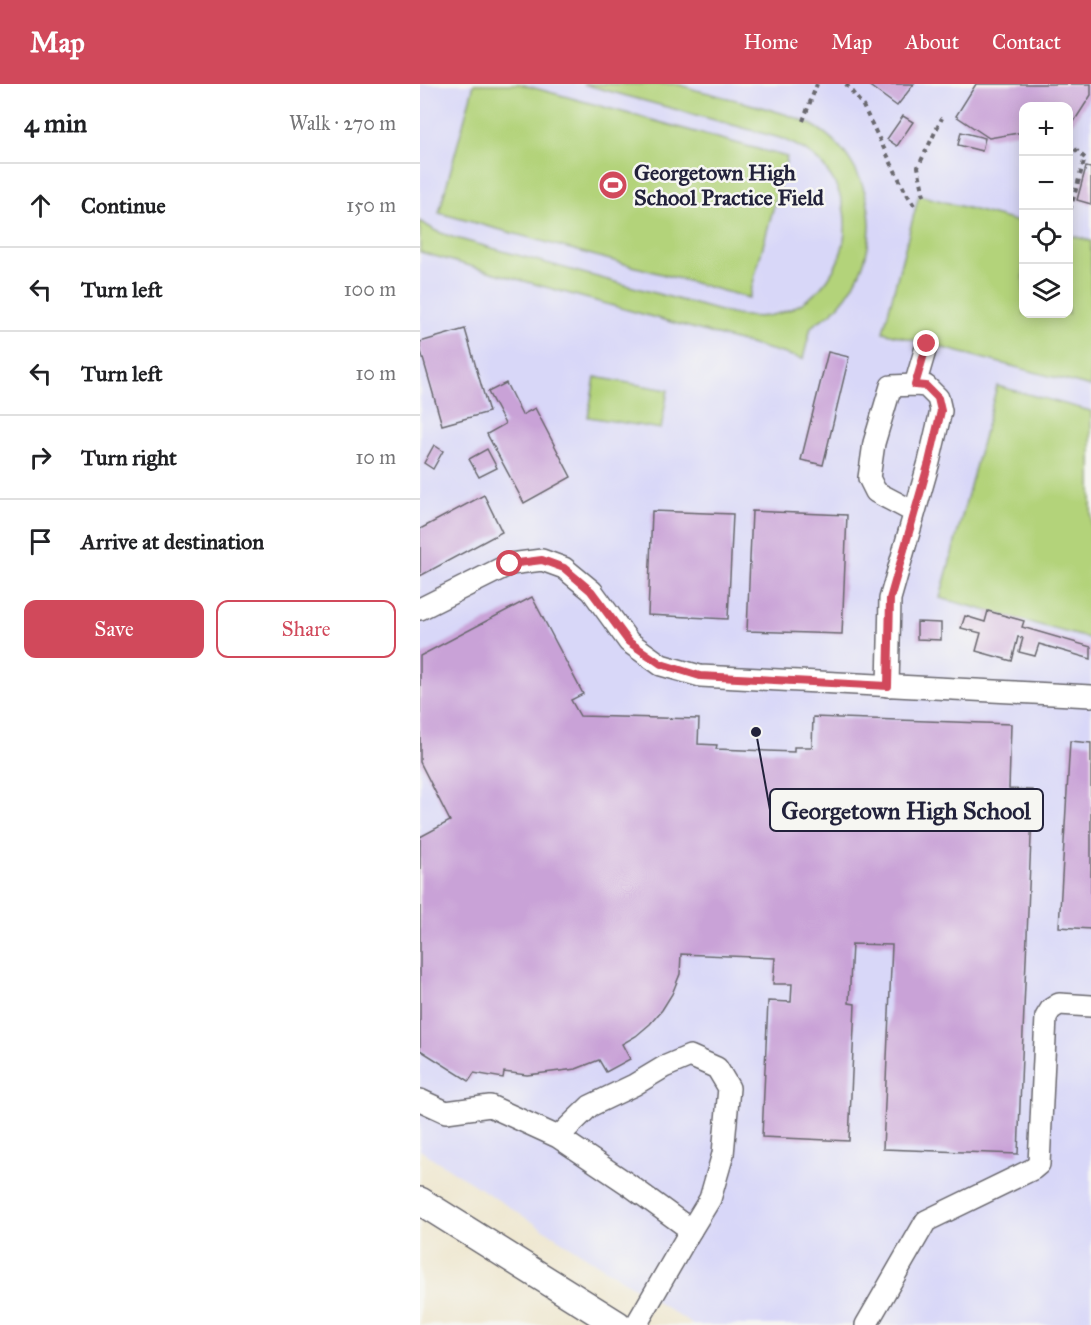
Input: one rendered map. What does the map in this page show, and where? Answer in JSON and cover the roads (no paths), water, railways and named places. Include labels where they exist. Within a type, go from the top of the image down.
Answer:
[{"type":"main road","points":[[420,1201],[618,1325]]},
{"type":"lane","points":[[915,385],[927,344]]},
{"type":"lane","points":[[888,686],[890,599],[929,462],[941,411],[938,398],[926,386],[891,386],[874,443],[869,478],[876,492],[914,512]]},
{"type":"lane","points":[[420,609],[510,564],[542,560],[564,568],[591,591],[629,642],[661,664],[700,676],[1091,696]]},
{"type":"lane","points":[[866,1325],[926,1221],[1039,1164],[1046,1017],[1051,1009],[1059,1004],[1091,1006]]},
{"type":"lane","points":[[558,1137],[590,1106],[690,1056],[717,1068],[729,1088],[723,1154],[711,1199],[636,1325]]},
{"type":"lane","points":[[420,1100],[446,1112],[490,1106],[558,1137],[691,1230]]},
{"type":"place","name":"Georgetown High School Practice Field","points":[[613,185]]},
{"type":"place","name":"Georgetown High School","points":[[756,732]]}]
